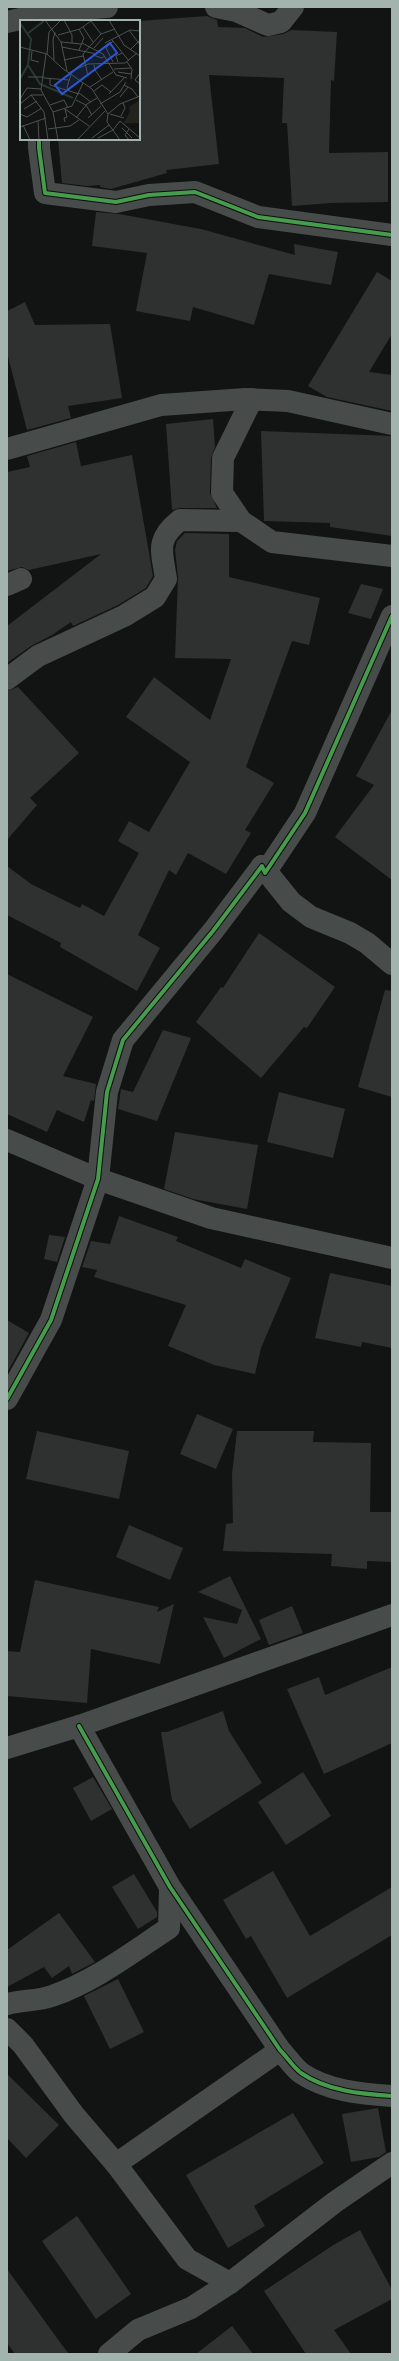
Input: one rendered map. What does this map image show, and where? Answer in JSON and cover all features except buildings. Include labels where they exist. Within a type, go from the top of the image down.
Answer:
[{"type":"street","points":[[13,19],[55,11],[107,7]]},
{"type":"street","points":[[216,7],[236,12],[268,25],[281,22],[293,7]]},
{"type":"street","points":[[39,140],[45,193],[116,202],[149,195],[195,192],[258,217],[392,235]]},
{"type":"street","points":[[252,399],[223,458],[222,493],[241,521],[272,542],[392,556]]},
{"type":"street","points":[[7,449],[161,405],[252,399],[288,401],[392,424]]},
{"type":"street","points":[[7,679],[38,656],[124,616],[155,597],[166,579],[161,548],[167,531],[180,520],[241,521]]},
{"type":"street","points":[[7,1399],[51,1320],[98,1180],[107,1092],[123,1040],[264,868],[305,812],[392,616]]},
{"type":"street","points":[[264,868],[291,902],[311,917],[350,933],[367,943],[392,964]]},
{"type":"street","points":[[7,1140],[98,1180],[211,1218],[392,1258]]},
{"type":"street","points":[[7,1748],[79,1726],[392,1615]]},
{"type":"street","points":[[79,1726],[170,1887],[280,2050],[301,2073],[326,2084],[352,2092],[392,2096]]},
{"type":"street","points":[[7,2004],[20,2000],[50,1997],[82,1984],[169,1928],[170,1887]]},
{"type":"street","points":[[7,2030],[23,2045],[74,2115],[116,2164],[186,2259],[230,2283]]},
{"type":"street","points":[[116,2164],[280,2050]]},
{"type":"street","points":[[109,2354],[138,2330],[190,2308],[230,2283],[335,2202],[392,2163]]},
{"type":"cycle path","points":[[39,140],[45,193],[116,202],[149,195],[195,192],[258,217],[392,235]]},
{"type":"cycle path","points":[[7,1399],[51,1320],[98,1179],[107,1092],[123,1040],[213,931],[262,866],[265,873],[305,813],[392,616]]},
{"type":"cycle path","points":[[79,1726],[170,1887],[280,2050],[295,2068],[311,2079],[333,2088],[357,2093],[392,2096]]}]
